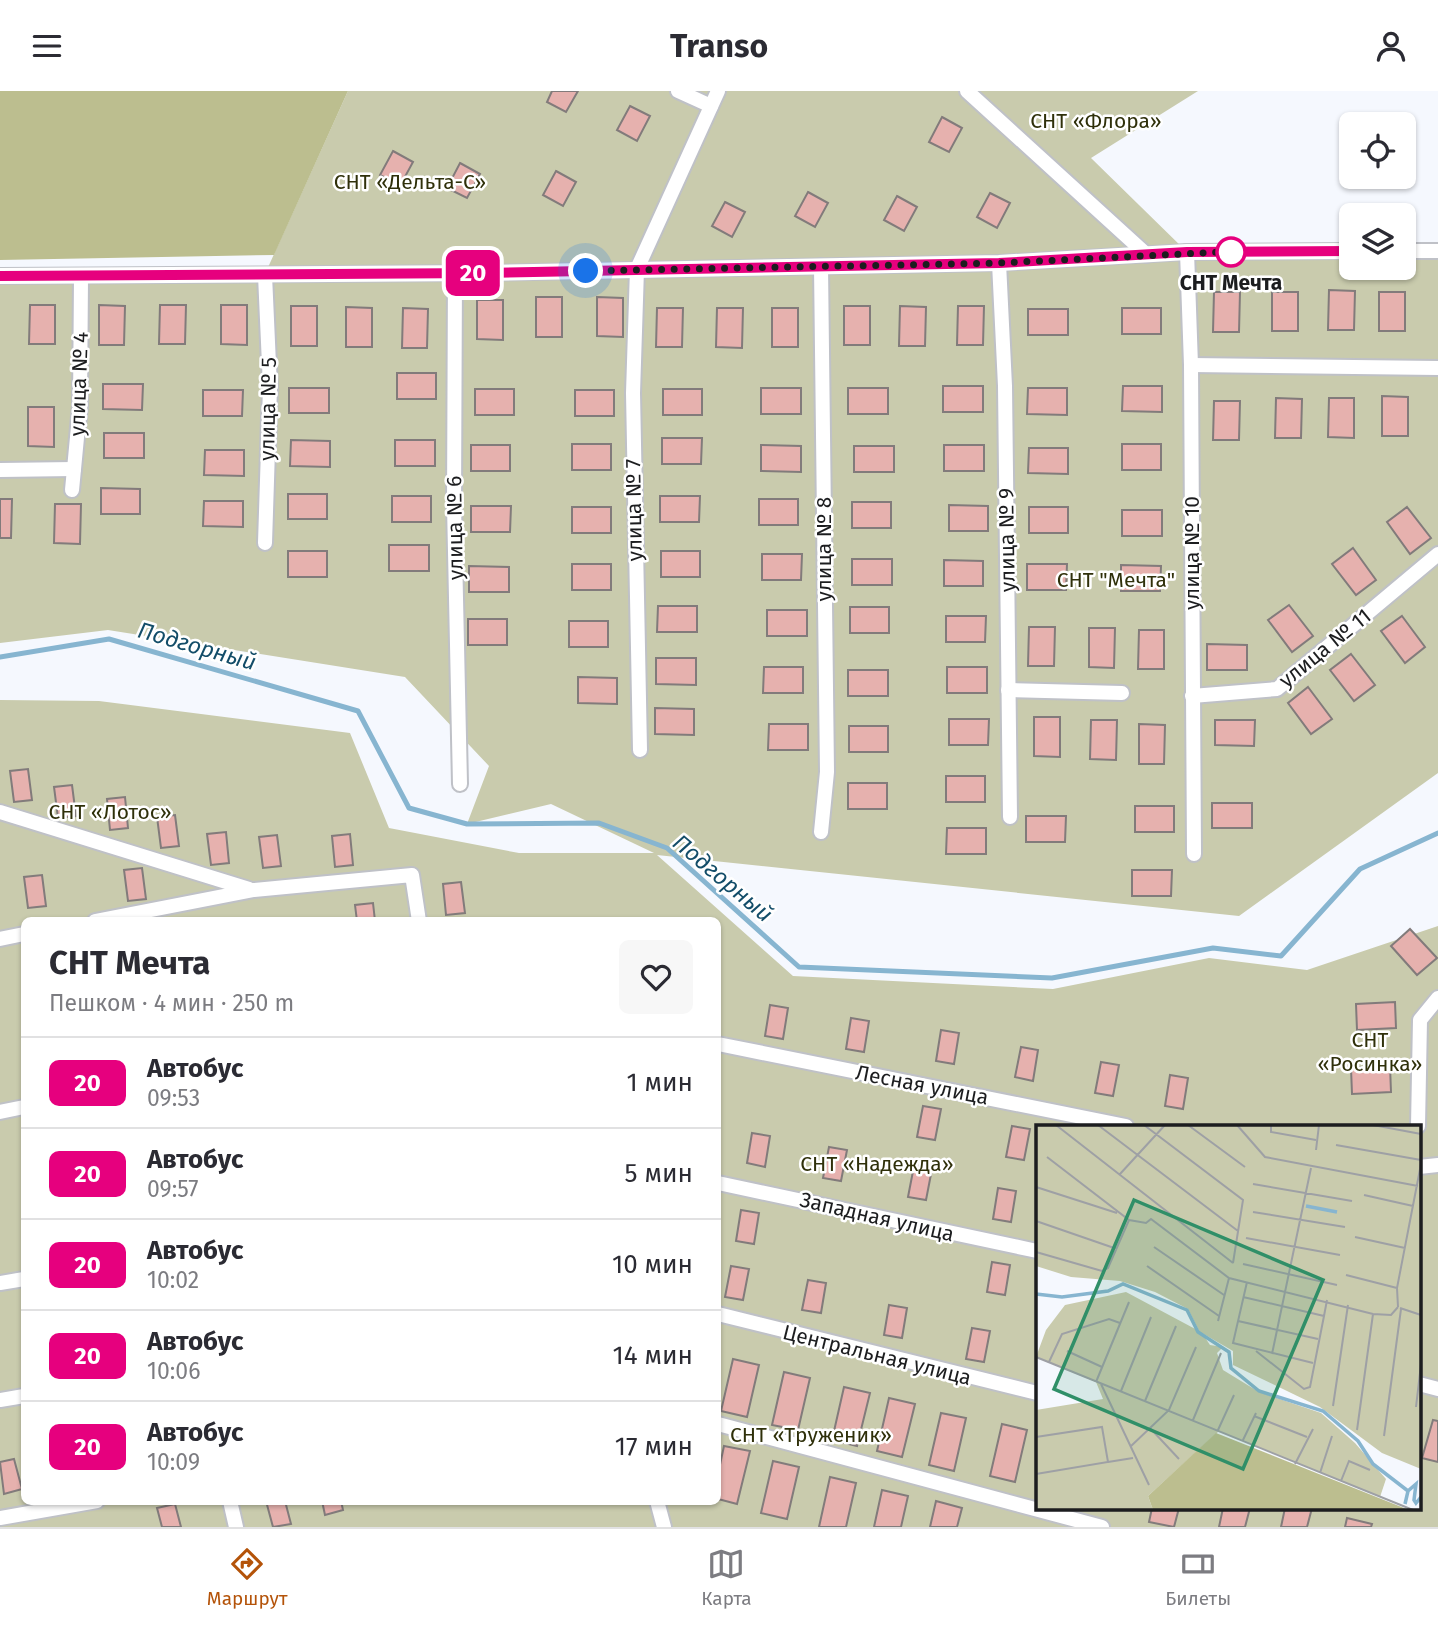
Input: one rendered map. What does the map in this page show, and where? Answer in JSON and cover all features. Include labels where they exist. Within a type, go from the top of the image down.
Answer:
[{"type":"street","points":[[678,91],[711,106]]},
{"type":"street","points":[[637,269],[718,91]]},
{"type":"street","points":[[967,91],[1147,255]]},
{"type":"street","points":[[0,276],[265,275],[999,263],[1187,252],[1339,251]]},
{"type":"street","points":[[1416,251],[1438,251]]},
{"type":"street","name":"улица № 10","points":[[1187,252],[1191,365],[1194,854]]},
{"type":"street","name":"улица № 9","points":[[999,263],[1004,386],[1010,817]]},
{"type":"street","name":"улица № 8","points":[[821,266],[827,772],[821,832]]},
{"type":"street","name":"улица № 7","points":[[637,269],[633,393],[640,750]]},
{"type":"street","name":"улица № 6","points":[[455,272],[454,505],[460,784]]},
{"type":"street","name":"улица № 5","points":[[264,543],[270,387],[265,275]]},
{"type":"street","name":"улица № 4","points":[[72,490],[80,406],[81,277]]},
{"type":"street","points":[[1191,365],[1438,368]]},
{"type":"street","points":[[0,470],[74,469]]},
{"type":"street","name":"улица № 11","points":[[1192,696],[1277,689],[1438,554]]},
{"type":"street","points":[[1008,690],[1122,693]]},
{"type":"street","points":[[0,812],[254,890]]},
{"type":"street","points":[[131,917],[254,890],[412,875],[418,917]]},
{"type":"street","points":[[0,939],[21,935]]},
{"type":"street","points":[[1418,1125],[1420,1020],[1438,998]]},
{"type":"street","name":"Лесная улица","points":[[721,1045],[1121,1125]]},
{"type":"street","points":[[0,1112],[21,1108]]},
{"type":"street","points":[[1420,1167],[1438,1165]]},
{"type":"street","name":"Западная улица","points":[[721,1184],[1036,1251]]},
{"type":"street","points":[[0,1283],[21,1280]]},
{"type":"street","name":"Центральная улица","points":[[721,1315],[1036,1393]]},
{"type":"street","points":[[1420,1384],[1438,1389]]},
{"type":"street","points":[[0,1400],[21,1396]]},
{"type":"street","points":[[721,1426],[1102,1527]]},
{"type":"street","points":[[0,1518],[74,1505]]},
{"type":"street","points":[[231,1505],[236,1527]]},
{"type":"street","points":[[658,1505],[664,1527]]},
{"type":"green space","points":[[0,91],[348,91],[274,255],[0,260]]},
{"type":"green space","points":[[348,91],[1198,91],[1091,158],[1187,252],[1339,251],[1339,280],[1416,280],[1416,251],[1438,251],[1438,773],[1239,916],[657,855],[793,976],[1053,989],[1209,958],[1307,970],[1438,926],[1438,1527],[0,1527],[0,700],[99,701],[350,733],[389,828],[519,853],[654,853],[551,804],[467,824],[489,766],[405,677],[108,630],[0,643],[0,276],[265,274]]},
{"type":"building","points":[[552,91],[578,91],[566,112],[547,102]]},
{"type":"building","points":[[630,106],[650,116],[637,141],[617,130]]},
{"type":"building","points":[[942,117],[962,128],[949,152],[929,142]]},
{"type":"building","points":[[393,151],[413,162],[400,186],[380,175]]},
{"type":"building","points":[[460,163],[480,174],[467,198],[447,188]]},
{"type":"building","points":[[556,171],[576,182],[563,206],[543,195]]},
{"type":"building","points":[[808,192],[828,203],[815,227],[795,216]]},
{"type":"building","points":[[990,193],[1010,203],[997,228],[977,217]]},
{"type":"building","points":[[897,196],[917,207],[904,231],[884,220]]},
{"type":"building","points":[[725,202],[745,212],[732,237],[712,226]]},
{"type":"building","points":[[1329,290],[1355,291],[1354,330],[1328,330]]},
{"type":"building","points":[[1214,292],[1240,292],[1239,332],[1213,332]]},
{"type":"building","points":[[1272,292],[1298,292],[1298,331],[1272,331]]},
{"type":"building","points":[[1379,292],[1405,292],[1405,331],[1379,331]]},
{"type":"building","points":[[536,297],[562,297],[562,337],[536,337]]},
{"type":"building","points":[[597,297],[623,298],[623,337],[597,336]]},
{"type":"building","points":[[477,300],[503,300],[503,340],[477,339]]},
{"type":"building","points":[[30,305],[55,305],[55,344],[29,344]]},
{"type":"building","points":[[99,305],[125,306],[124,345],[99,345]]},
{"type":"building","points":[[160,305],[186,305],[185,344],[159,344]]},
{"type":"building","points":[[221,305],[247,305],[247,345],[221,344]]},
{"type":"building","points":[[291,306],[317,306],[317,346],[291,346]]},
{"type":"building","points":[[844,306],[870,306],[870,345],[844,345]]},
{"type":"building","points":[[900,306],[926,307],[925,346],[899,346]]},
{"type":"building","points":[[958,306],[984,306],[983,345],[957,345]]},
{"type":"building","points":[[346,307],[372,308],[372,347],[346,347]]},
{"type":"building","points":[[403,308],[428,309],[427,348],[402,348]]},
{"type":"building","points":[[657,308],[683,308],[682,347],[656,347]]},
{"type":"building","points":[[717,308],[743,308],[742,348],[716,347]]},
{"type":"building","points":[[772,308],[798,308],[798,347],[772,347]]},
{"type":"building","points":[[1122,308],[1161,308],[1161,334],[1122,334]]},
{"type":"building","points":[[1028,309],[1068,309],[1068,335],[1028,335]]},
{"type":"building","points":[[397,373],[436,373],[436,399],[397,399]]},
{"type":"building","points":[[103,384],[143,384],[142,410],[103,409]]},
{"type":"building","points":[[943,386],[983,386],[983,412],[943,412]]},
{"type":"building","points":[[1123,386],[1162,386],[1162,412],[1122,411]]},
{"type":"building","points":[[289,388],[329,388],[329,413],[289,413]]},
{"type":"building","points":[[761,388],[801,388],[801,414],[761,414]]},
{"type":"building","points":[[848,388],[888,388],[888,414],[848,414]]},
{"type":"building","points":[[1028,388],[1067,388],[1067,415],[1027,414]]},
{"type":"building","points":[[475,389],[514,389],[514,415],[475,415]]},
{"type":"building","points":[[663,389],[702,389],[702,415],[663,415]]},
{"type":"building","points":[[203,390],[243,390],[242,416],[203,416]]},
{"type":"building","points":[[575,390],[614,390],[614,416],[575,416]]},
{"type":"building","points":[[1382,396],[1408,397],[1408,436],[1382,436]]},
{"type":"building","points":[[1276,398],[1302,399],[1301,438],[1275,438]]},
{"type":"building","points":[[1329,398],[1354,398],[1354,438],[1328,437]]},
{"type":"building","points":[[1214,401],[1240,401],[1239,440],[1213,440]]},
{"type":"building","points":[[28,407],[54,407],[54,447],[28,446]]},
{"type":"building","points":[[104,433],[144,433],[144,458],[104,458]]},
{"type":"building","points":[[662,438],[702,438],[701,464],[662,464]]},
{"type":"building","points":[[291,440],[330,441],[330,467],[290,466]]},
{"type":"building","points":[[395,440],[435,440],[435,466],[395,466]]},
{"type":"building","points":[[572,444],[611,444],[611,470],[572,470]]},
{"type":"building","points":[[1122,444],[1161,444],[1161,470],[1122,470]]},
{"type":"building","points":[[471,445],[510,445],[510,471],[471,471]]},
{"type":"building","points":[[761,445],[801,446],[801,472],[761,471]]},
{"type":"building","points":[[944,445],[984,445],[984,471],[944,471]]},
{"type":"building","points":[[854,446],[894,446],[894,472],[854,472]]},
{"type":"building","points":[[1029,448],[1068,448],[1068,474],[1028,473]]},
{"type":"building","points":[[205,450],[244,450],[244,476],[204,475]]},
{"type":"building","points":[[101,488],[140,489],[140,514],[101,514]]},
{"type":"building","points":[[288,494],[327,494],[327,519],[288,519]]},
{"type":"building","points":[[392,496],[431,496],[431,522],[392,522]]},
{"type":"building","points":[[660,496],[700,496],[699,522],[660,522]]},
{"type":"building","points":[[0,499],[12,499],[11,538],[0,538]]},
{"type":"building","points":[[759,499],[798,499],[798,525],[759,525]]},
{"type":"building","points":[[204,501],[243,501],[243,527],[203,526]]},
{"type":"building","points":[[852,502],[891,502],[891,528],[852,528]]},
{"type":"building","points":[[55,504],[81,504],[80,544],[54,543]]},
{"type":"building","points":[[949,505],[988,506],[988,531],[949,531]]},
{"type":"building","points":[[471,506],[511,506],[510,532],[471,532]]},
{"type":"building","points":[[572,507],[611,507],[611,533],[572,533]]},
{"type":"building","points":[[1029,507],[1068,507],[1068,533],[1029,533]]},
{"type":"building","points":[[1407,507],[1431,538],[1410,554],[1387,522]]},
{"type":"building","points":[[1122,510],[1162,510],[1162,536],[1122,536]]},
{"type":"building","points":[[389,545],[429,545],[429,571],[389,571]]},
{"type":"building","points":[[1353,548],[1376,580],[1356,595],[1332,564]]},
{"type":"building","points":[[288,551],[327,551],[327,577],[288,577]]},
{"type":"building","points":[[661,551],[700,551],[700,577],[661,577]]},
{"type":"building","points":[[762,554],[802,554],[801,580],[762,580]]},
{"type":"building","points":[[852,559],[892,559],[892,585],[852,585]]},
{"type":"building","points":[[944,560],[983,561],[983,586],[944,586]]},
{"type":"building","points":[[572,564],[611,564],[611,590],[572,590]]},
{"type":"building","points":[[1027,564],[1067,564],[1066,590],[1027,590]]},
{"type":"building","points":[[1121,565],[1161,566],[1160,591],[1121,591]]},
{"type":"building","points":[[469,566],[509,567],[509,592],[469,592]]},
{"type":"building","points":[[1289,605],[1313,636],[1292,652],[1268,620]]},
{"type":"building","points":[[658,606],[697,606],[697,632],[657,632]]},
{"type":"building","points":[[850,607],[889,607],[889,633],[850,633]]},
{"type":"building","points":[[767,610],[807,610],[807,636],[767,636]]},
{"type":"building","points":[[946,616],[986,616],[985,642],[946,642]]},
{"type":"building","points":[[1402,616],[1425,647],[1405,663],[1381,631]]},
{"type":"building","points":[[468,619],[507,619],[507,645],[468,645]]},
{"type":"building","points":[[569,621],[608,621],[608,647],[569,647]]},
{"type":"building","points":[[1029,627],[1055,627],[1054,666],[1028,666]]},
{"type":"building","points":[[1089,628],[1115,628],[1114,668],[1089,667]]},
{"type":"building","points":[[1139,630],[1164,630],[1164,669],[1138,669]]},
{"type":"building","points":[[1207,644],[1247,645],[1247,670],[1207,670]]},
{"type":"building","points":[[1351,654],[1375,685],[1354,701],[1330,670]]},
{"type":"building","points":[[656,658],[696,658],[696,685],[656,684]]},
{"type":"building","points":[[764,667],[803,667],[803,693],[763,693]]},
{"type":"building","points":[[947,667],[987,667],[987,693],[947,693]]},
{"type":"building","points":[[848,670],[888,670],[888,696],[848,696]]},
{"type":"building","points":[[578,677],[617,678],[617,704],[578,703]]},
{"type":"building","points":[[1308,687],[1332,719],[1311,734],[1288,703]]},
{"type":"building","points":[[655,708],[694,709],[694,735],[655,734]]},
{"type":"building","points":[[1034,717],[1060,717],[1060,757],[1034,756]]},
{"type":"building","points":[[949,719],[989,719],[988,745],[949,745]]},
{"type":"building","points":[[1091,720],[1117,720],[1116,760],[1090,759]]},
{"type":"building","points":[[1215,720],[1255,720],[1254,746],[1215,745]]},
{"type":"building","points":[[769,724],[808,724],[808,750],[768,750]]},
{"type":"building","points":[[1139,724],[1165,725],[1164,764],[1139,764]]},
{"type":"building","points":[[849,726],[888,726],[888,752],[849,752]]},
{"type":"building","points":[[28,769],[32,800],[14,802],[10,771]]},
{"type":"building","points":[[946,776],[985,776],[985,802],[946,802]]},
{"type":"building","points":[[848,783],[887,783],[887,809],[848,809]]},
{"type":"building","points":[[72,785],[76,816],[58,818],[54,787]]},
{"type":"building","points":[[125,797],[128,828],[110,830],[107,799]]},
{"type":"building","points":[[1212,803],[1252,803],[1252,828],[1212,828]]},
{"type":"building","points":[[1135,806],[1174,806],[1174,832],[1135,832]]},
{"type":"building","points":[[175,815],[179,846],[161,848],[157,817]]},
{"type":"building","points":[[1026,816],[1066,816],[1065,842],[1026,842]]},
{"type":"building","points":[[947,828],[986,828],[986,854],[946,854]]},
{"type":"building","points":[[226,832],[229,863],[211,865],[207,834]]},
{"type":"building","points":[[350,834],[353,865],[335,867],[332,836]]},
{"type":"building","points":[[277,835],[281,866],[263,868],[259,837]]},
{"type":"building","points":[[142,868],[146,899],[128,901],[124,870]]},
{"type":"building","points":[[1132,870],[1172,870],[1171,896],[1132,896]]},
{"type":"building","points":[[42,875],[46,906],[28,908],[24,877]]},
{"type":"building","points":[[461,882],[465,913],[446,915],[443,884]]},
{"type":"building","points":[[373,903],[375,917],[356,917],[355,905]]},
{"type":"building","points":[[1410,929],[1437,958],[1417,975],[1391,946]]},
{"type":"building","points":[[1395,1002],[1396,1028],[1357,1030],[1356,1004]]},
{"type":"building","points":[[770,1005],[788,1008],[783,1039],[765,1036]]},
{"type":"building","points":[[851,1018],[869,1021],[864,1052],[846,1049]]},
{"type":"building","points":[[941,1030],[959,1033],[954,1064],[936,1061]]},
{"type":"building","points":[[1021,1047],[1038,1050],[1033,1081],[1015,1077]]},
{"type":"building","points":[[1101,1062],[1119,1065],[1113,1096],[1095,1093]]},
{"type":"building","points":[[1390,1066],[1391,1092],[1352,1094],[1351,1068]]},
{"type":"building","points":[[1170,1075],[1188,1078],[1183,1109],[1165,1106]]},
{"type":"building","points":[[923,1106],[941,1109],[935,1140],[917,1137]]},
{"type":"building","points":[[1012,1126],[1030,1129],[1024,1160],[1006,1157]]},
{"type":"building","points":[[752,1133],[770,1136],[765,1167],[747,1163]]},
{"type":"building","points":[[829,1147],[847,1150],[841,1181],[823,1178]]},
{"type":"building","points":[[914,1166],[932,1169],[926,1200],[908,1197]]},
{"type":"building","points":[[998,1188],[1016,1191],[1011,1222],[993,1219]]},
{"type":"building","points":[[741,1210],[759,1213],[754,1244],[736,1241]]},
{"type":"building","points":[[992,1262],[1010,1265],[1005,1295],[987,1292]]},
{"type":"building","points":[[731,1266],[749,1269],[743,1300],[725,1297]]},
{"type":"building","points":[[808,1280],[826,1283],[821,1313],[802,1310]]},
{"type":"building","points":[[889,1305],[907,1308],[902,1338],[884,1335]]},
{"type":"building","points":[[972,1328],[990,1331],[984,1362],[966,1359]]},
{"type":"building","points":[[733,1359],[759,1365],[747,1417],[721,1411]]},
{"type":"building","points":[[784,1372],[810,1378],[798,1430],[772,1425]]},
{"type":"building","points":[[844,1387],[870,1393],[857,1446],[832,1440]]},
{"type":"building","points":[[889,1398],[915,1404],[902,1457],[877,1451]]},
{"type":"building","points":[[941,1413],[966,1418],[954,1471],[929,1465]]},
{"type":"building","points":[[1433,1420],[1438,1421],[1438,1462],[1422,1458]]},
{"type":"building","points":[[1002,1424],[1027,1430],[1015,1482],[990,1476]]},
{"type":"building","points":[[724,1446],[750,1451],[737,1504],[721,1500],[721,1460]]},
{"type":"building","points":[[14,1459],[21,1489],[4,1494],[0,1462]]},
{"type":"building","points":[[773,1461],[799,1467],[787,1519],[761,1513]]},
{"type":"building","points":[[830,1477],[856,1483],[846,1527],[819,1527]]},
{"type":"building","points":[[882,1490],[908,1496],[901,1527],[874,1527]]},
{"type":"building","points":[[936,1501],[962,1508],[957,1527],[930,1527]]},
{"type":"building","points":[[175,1505],[181,1527],[162,1527],[157,1508]]},
{"type":"building","points":[[267,1505],[286,1505],[291,1524],[273,1527]]},
{"type":"building","points":[[323,1505],[342,1505],[343,1510],[325,1515]]},
{"type":"building","points":[[1152,1509],[1179,1509],[1174,1527],[1149,1522]]},
{"type":"building","points":[[1223,1509],[1250,1509],[1245,1527],[1219,1527]]},
{"type":"building","points":[[1285,1509],[1312,1509],[1307,1527],[1281,1527]]},
{"type":"building","points":[[1347,1518],[1372,1524],[1371,1527],[1345,1527]]},
{"type":"waterway","name":"Подгорный","points":[[0,657],[109,639],[358,711],[409,808],[467,824],[599,823],[667,848],[799,967],[1052,978],[1213,948],[1281,956],[1360,869],[1438,833]]},
{"type":"bus line","name":"20","points":[[0,276],[484,273],[999,263],[1187,252],[1339,251]]},
{"type":"place","name":"СНТ Мечта","points":[[1231,252]]},
{"type":"route","points":[[586,271],[999,263],[1242,251],[1231,252]]},
{"type":"park label","name":"СНТ «Флора»","points":[[1096,121]]},
{"type":"park label","name":"СНТ «Дельта-С»","points":[[410,182]]},
{"type":"park label","name":"СНТ \"Мечта\"","points":[[1116,580]]},
{"type":"park label","name":"СНТ «Лотос»","points":[[110,812]]},
{"type":"park label","name":"СНТ «Росинка»","points":[[1370,1052]]},
{"type":"park label","name":"СНТ «Надежда»","points":[[877,1164]]},
{"type":"park label","name":"СНТ «Труженик»","points":[[811,1435]]}]
